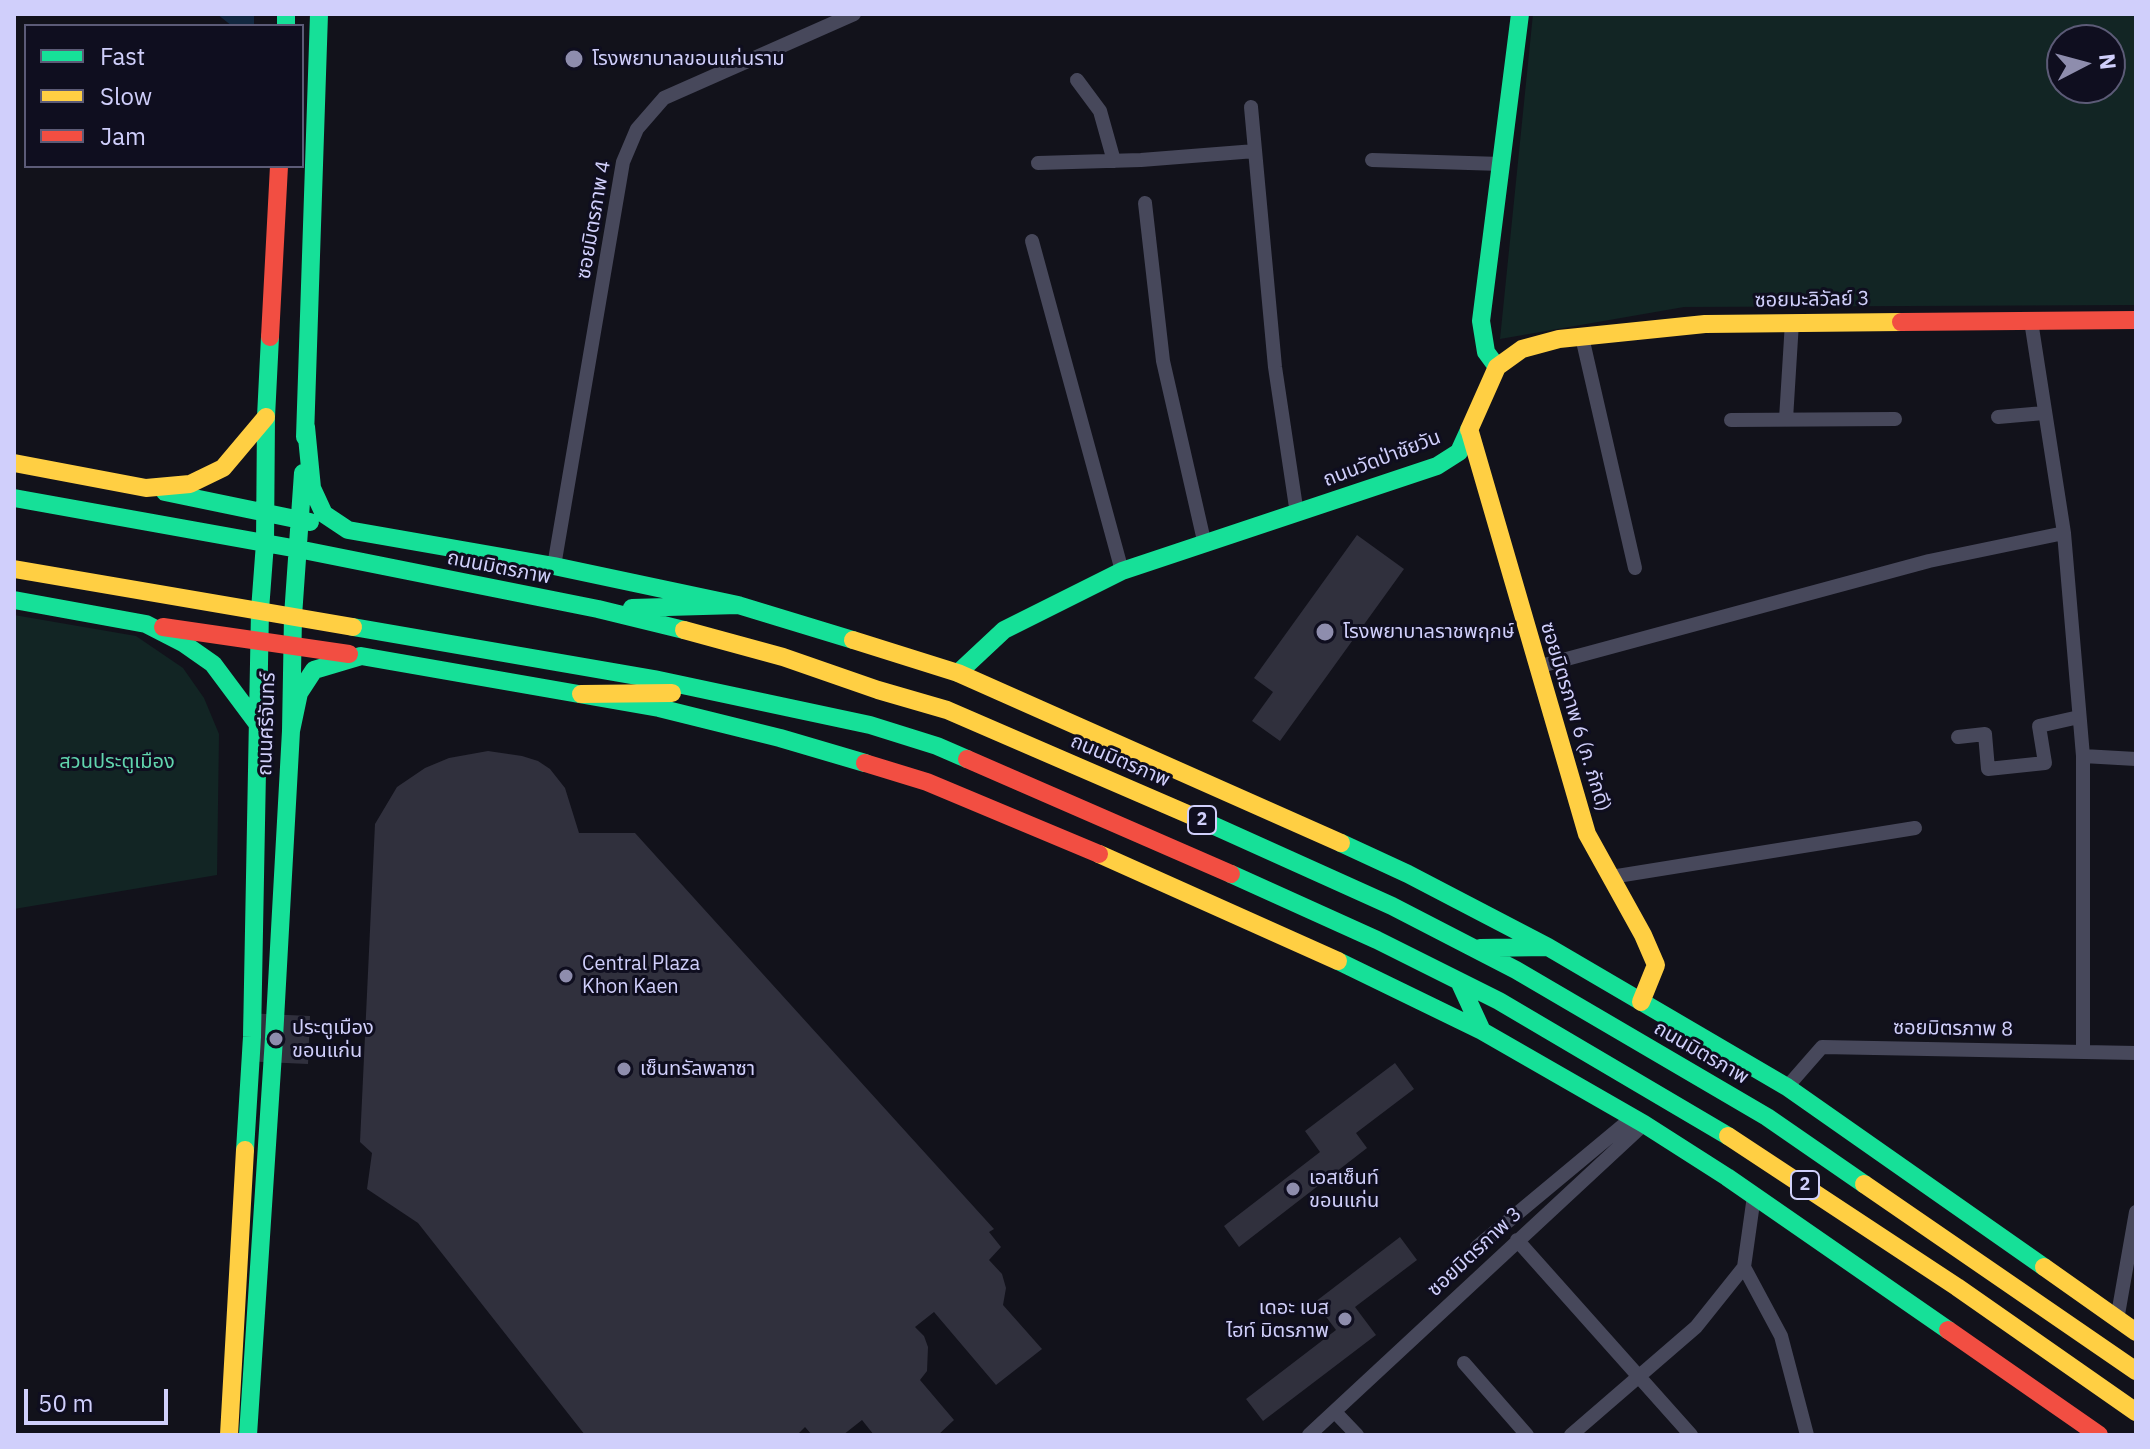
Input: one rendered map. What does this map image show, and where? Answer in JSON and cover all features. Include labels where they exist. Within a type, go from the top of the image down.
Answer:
[{"type":"main road","name":"ถนนศรีจันทร์","points":[[248,1435],[291,731],[293,616],[306,427],[319,14]]},
{"type":"main road","points":[[1497,367],[1486,352],[1481,321],[1520,14]]},
{"type":"main road","name":"ถนนศรีจันทร์","points":[[229,1435],[252,1037],[259,641],[266,513],[266,417],[279,168]]},
{"type":"main road","name":"ซอยมะลิวัลย์ 3","points":[[1497,367],[1522,349],[1559,339],[1705,324],[2136,320]]},
{"type":"main road","name":"ถนนวัดป่าชัยวัน","points":[[958,673],[1004,630],[1122,571],[1437,466],[1459,452],[1497,367]]},
{"type":"main road","points":[[14,463],[146,488],[190,484],[223,468],[266,417]]},
{"type":"main road","points":[[306,427],[312,488],[324,514],[348,530]]},
{"type":"main road","name":"ซอยมิตรภาพ 6 (ภ. ภักดี)","points":[[1470,432],[1587,834],[1656,965],[1641,1002]]},
{"type":"main road","name":"ถนนมิตรภาพ","points":[[146,488],[348,530],[554,566],[738,605],[958,673],[1310,828],[1408,874],[1548,947],[1787,1087],[2136,1332]]},
{"type":"main road","name":"ถนนมิตรภาพ","points":[[14,498],[298,549],[598,609],[783,657],[947,710],[1266,848],[1392,906],[1516,970],[1767,1117],[2136,1371]]},
{"type":"main road","points":[[14,569],[715,692]]},
{"type":"main road","points":[[14,600],[581,694],[715,692]]},
{"type":"main road","points":[[598,609],[738,605]]},
{"type":"main road","points":[[146,624],[183,643],[213,664],[257,723]]},
{"type":"main road","points":[[291,731],[299,693],[314,670],[361,656]]},
{"type":"main road","name":"2","points":[[715,692],[870,725],[937,746],[1198,858],[1377,940],[1499,1001],[1747,1147],[1957,1287],[2136,1412]]},
{"type":"main road","name":"2","points":[[581,694],[659,708],[780,738],[900,774],[1043,829],[1362,972],[1482,1031],[1638,1121],[1754,1196],[2099,1435]]},
{"type":"main road","points":[[1473,948],[1548,947]]},
{"type":"main road","points":[[1459,981],[1482,1031]]},
{"type":"street","name":"ซอยมิตรภาพ 4","points":[[554,566],[623,162],[637,129],[664,98],[854,14]]},
{"type":"street","points":[[1077,80],[1100,111],[1114,161]]},
{"type":"street","points":[[1251,107],[1275,367],[1297,514]]},
{"type":"street","points":[[1038,163],[1255,151]]},
{"type":"street","points":[[1372,160],[1501,164]]},
{"type":"street","points":[[1145,203],[1163,361],[1205,545]]},
{"type":"street","points":[[1032,241],[1122,571]]},
{"type":"street","points":[[2031,321],[2064,533],[2083,756],[2083,1051]]},
{"type":"street","points":[[1786,419],[1792,322]]},
{"type":"street","points":[[1582,337],[1635,568]]},
{"type":"street","points":[[1998,417],[2044,413]]},
{"type":"street","points":[[1731,420],[1895,419]]},
{"type":"street","points":[[1537,667],[1929,561],[2064,533]]},
{"type":"street","points":[[1958,737],[1985,734],[1988,769],[2045,763],[2039,726],[2079,717]]},
{"type":"street","points":[[2083,756],[2136,759]]},
{"type":"street","points":[[1611,877],[1915,828]]},
{"type":"street","name":"ซอยมิตรภาพ 8","points":[[1787,1087],[1822,1047],[2136,1053]]},
{"type":"street","points":[[1477,1247],[1638,1121]]},
{"type":"street","name":"ซอยมิตรภาพ 3","points":[[1309,1435],[1517,1240],[1638,1121]]},
{"type":"street","points":[[1571,1435],[1696,1327],[1744,1267],[1754,1196]]},
{"type":"street","points":[[2117,1320],[2136,1212]]},
{"type":"street","points":[[1517,1240],[1691,1435]]},
{"type":"street","points":[[1744,1267],[1781,1336],[1807,1435]]},
{"type":"street","points":[[1464,1363],[1527,1435]]},
{"type":"street","points":[[1335,1412],[1357,1435]]},
{"type":"green space","points":[[1533,14],[2136,14],[2136,305],[1684,307],[1500,339]]},
{"type":"green space","name":"สวนประตูเมือง","points":[[14,615],[136,636],[183,668],[204,698],[219,734],[217,875],[14,909]]},
{"type":"water","points":[[217,14],[254,14],[254,24],[230,24]]},
{"type":"building","points":[[1357,535],[1404,569],[1280,741],[1252,721],[1273,692],[1254,678]]},
{"type":"building","name":"เซ็นทรัลพลาซา","points":[[488,751],[522,756],[550,769],[565,788],[579,833],[635,833],[994,1229],[989,1232],[1001,1247],[989,1260],[1002,1274],[1006,1288],[1003,1305],[1042,1349],[996,1385],[934,1312],[915,1327],[924,1336],[928,1347],[927,1371],[920,1380],[954,1420],[938,1435],[874,1435],[862,1420],[843,1435],[812,1435],[805,1427],[797,1435],[585,1435],[418,1223],[367,1189],[372,1153],[360,1142],[375,824],[397,787],[425,768],[449,758]]},
{"type":"building","name":"ประตูเมือง ขอนแก่น","points":[[244,1013],[310,1016],[308,1064],[242,1061]]},
{"type":"building","name":"เอสเซ็นท์ ขอนแก่น","points":[[1395,1063],[1414,1089],[1356,1133],[1367,1148],[1239,1247],[1224,1226],[1320,1152],[1305,1131]]},
{"type":"building","name":"เดอะ เบส ไฮท์ มิตรภาพ","points":[[1400,1237],[1417,1260],[1355,1307],[1376,1335],[1263,1421],[1246,1399],[1336,1330],[1315,1302]]},
{"type":"traffic: fast","points":[[286,14],[286,24]]},
{"type":"traffic: fast","points":[[305,437],[319,14]]},
{"type":"traffic: fast","points":[[1497,367],[1486,352],[1481,321],[1520,14]]},
{"type":"traffic: fast","points":[[245,1150],[252,1037],[260,610],[265,543],[270,337]]},
{"type":"traffic: fast","points":[[306,427],[312,488],[324,514],[348,530],[554,566],[738,605],[853,640]]},
{"type":"traffic: fast","points":[[958,673],[1004,630],[1122,571],[1437,466],[1459,452],[1469,430]]},
{"type":"traffic: fast","points":[[248,1435],[274,1038],[291,731],[293,616],[303,473]]},
{"type":"traffic: fast","points":[[165,492],[310,522]]},
{"type":"traffic: fast","points":[[14,498],[298,549],[598,609],[684,630]]},
{"type":"traffic: fast","points":[[14,600],[146,624],[183,643],[213,664],[257,723]]},
{"type":"traffic: fast","points":[[632,608],[738,605]]},
{"type":"traffic: fast","points":[[353,627],[654,679],[870,725],[967,759]]},
{"type":"traffic: fast","points":[[291,731],[299,693],[314,670],[361,656],[659,708],[865,763]]},
{"type":"traffic: fast","points":[[1199,819],[1392,906],[1516,970],[1767,1117],[1864,1184]]},
{"type":"traffic: fast","points":[[1341,843],[1548,947],[1787,1087],[2044,1267]]},
{"type":"traffic: fast","points":[[1231,874],[1377,940],[1499,1001],[1728,1136]]},
{"type":"traffic: fast","points":[[1480,948],[1548,947]]},
{"type":"traffic: fast","points":[[1338,961],[1482,1031],[1644,1124],[1727,1177],[1948,1330]]},
{"type":"traffic: fast","points":[[1459,981],[1482,1031]]},
{"type":"traffic: slow","points":[[1469,430],[1497,367],[1522,349],[1559,339],[1705,324],[1901,322]]},
{"type":"traffic: slow","points":[[14,463],[146,488],[190,484],[223,468],[266,417]]},
{"type":"traffic: slow","points":[[1470,432],[1587,834],[1643,935],[1656,965],[1641,1002]]},
{"type":"traffic: slow","points":[[14,569],[353,627]]},
{"type":"traffic: slow","points":[[684,630],[783,657],[947,710],[1199,819]]},
{"type":"traffic: slow","points":[[853,640],[958,673],[1341,843]]},
{"type":"traffic: slow","points":[[581,694],[672,693]]},
{"type":"traffic: slow","points":[[1099,854],[1338,961]]},
{"type":"traffic: slow","points":[[1728,1136],[1957,1287],[2136,1412]]},
{"type":"traffic: slow","points":[[229,1435],[245,1150]]},
{"type":"traffic: slow","points":[[1864,1184],[2136,1371]]},
{"type":"traffic: slow","points":[[2044,1267],[2136,1332]]},
{"type":"traffic: jam","points":[[270,337],[279,168]]},
{"type":"traffic: jam","points":[[1901,322],[2136,320]]},
{"type":"traffic: jam","points":[[163,627],[349,654]]},
{"type":"traffic: jam","points":[[967,759],[1231,874]]},
{"type":"traffic: jam","points":[[865,763],[927,782],[1099,854]]},
{"type":"traffic: jam","points":[[1948,1330],[2099,1435]]},
{"type":"place","name":"โรงพยาบาลขอนแก่นราม","points":[[574,59]]},
{"type":"place","name":"โรงพยาบาลราชพฤกษ์","points":[[1325,632]]},
{"type":"place","name":"Central Plaza Khon Kaen","points":[[566,976]]},
{"type":"place","name":"ประตูเมือง ขอนแก่น","points":[[276,1039]]},
{"type":"place","name":"เซ็นทรัลพลาซา","points":[[624,1069]]},
{"type":"place","name":"เอสเซ็นท์ ขอนแก่น","points":[[1293,1189]]},
{"type":"place","name":"เดอะ เบส ไฮท์ มิตรภาพ","points":[[1345,1319]]}]
